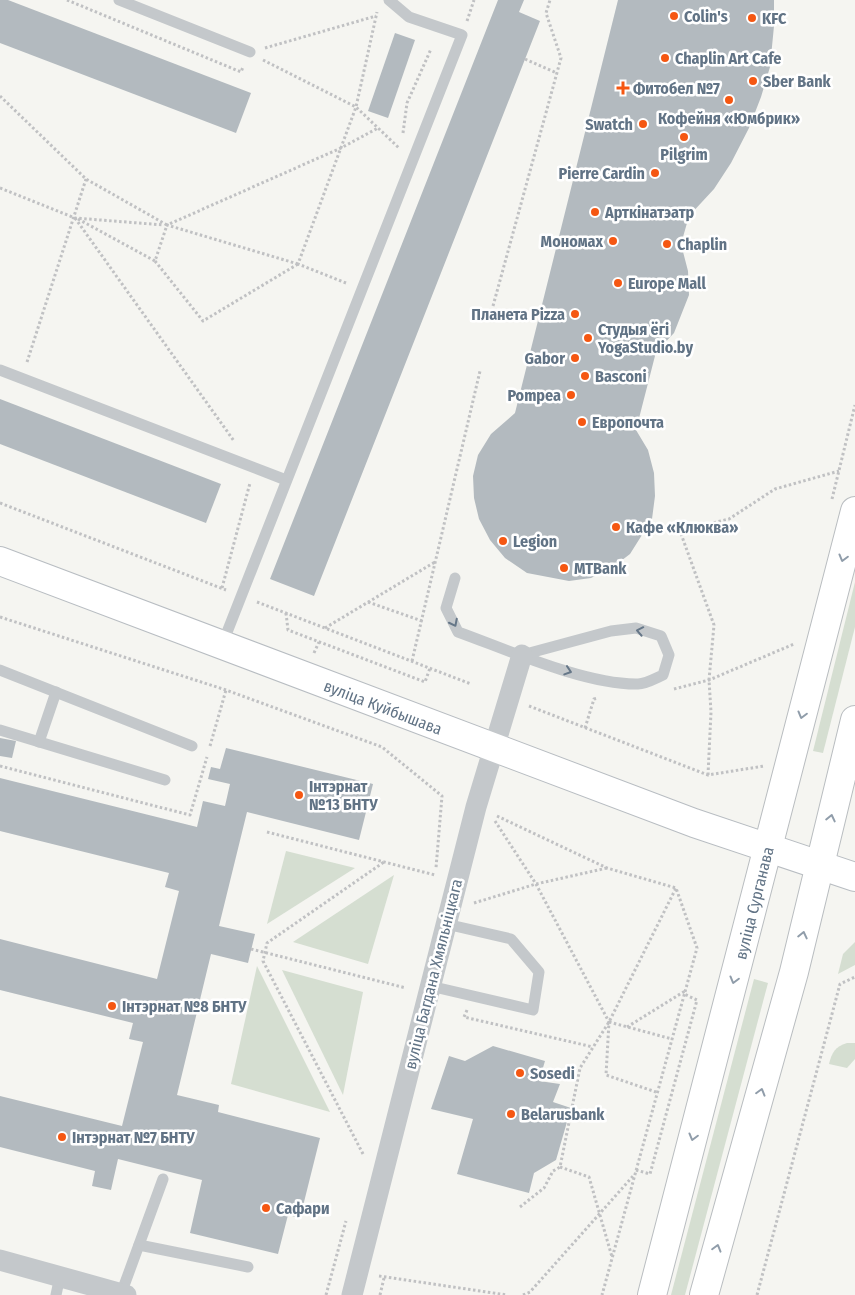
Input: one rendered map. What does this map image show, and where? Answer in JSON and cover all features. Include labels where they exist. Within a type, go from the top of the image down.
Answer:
[{"type":"main road","name":"вуліца Сурганава","points":[[652,1295],[768,848],[843,505]]},
{"type":"main road","name":"вуліца Куйбышава","points":[[0,562],[694,823],[855,877]]},
{"type":"main road","points":[[704,1295],[794,972],[855,720]]},
{"type":"street","name":"вуліца Багдана Хмяльніцкага","points":[[352,1295],[476,807],[522,655]]},
{"type":"street","points":[[0,1260],[58,1286],[123,1294]]},
{"type":"lane","points":[[119,0],[250,52]]},
{"type":"lane","points":[[222,645],[240,595],[462,35],[409,16],[389,0]]},
{"type":"lane","points":[[0,370],[286,480]]},
{"type":"lane","points":[[456,578],[446,608],[458,632],[522,655],[593,679],[640,684],[663,675],[669,655],[661,636],[636,628],[611,631],[522,655]]},
{"type":"lane","points":[[0,670],[192,746]]},
{"type":"lane","points":[[39,742],[56,692]]},
{"type":"lane","points":[[0,730],[165,780]]},
{"type":"lane","points":[[430,986],[533,1010],[539,972],[512,939],[448,914]]},
{"type":"lane","points":[[123,1294],[163,1179]]},
{"type":"lane","points":[[139,1245],[248,1267]]},
{"type":"path","points":[[493,306],[561,58],[546,13],[550,0]]},
{"type":"path","points":[[0,188],[75,218],[155,261],[203,321],[298,264],[356,107],[375,16],[379,8]]},
{"type":"path","points":[[250,52],[375,16]]},
{"type":"path","points":[[409,16],[448,72]]},
{"type":"path","points":[[250,52],[356,107],[412,160]]},
{"type":"path","points":[[525,59],[557,72]]},
{"type":"path","points":[[0,96],[86,179],[167,225]]},
{"type":"path","points":[[155,261],[167,225],[341,148],[378,128]]},
{"type":"path","points":[[22,378],[86,179]]},
{"type":"path","points":[[75,218],[167,225],[298,264],[362,289]]},
{"type":"path","points":[[75,218],[254,468],[222,588]]},
{"type":"path","points":[[412,662],[480,371]]},
{"type":"path","points":[[843,505],[839,471],[855,405]]},
{"type":"path","points":[[708,775],[711,712],[709,680],[714,625],[680,531],[730,518],[775,489],[839,471]]},
{"type":"path","points":[[0,503],[471,684]]},
{"type":"path","points":[[325,628],[436,561]]},
{"type":"path","points":[[367,602],[422,621]]},
{"type":"path","points":[[286,613],[288,630],[319,642],[425,682],[430,668]]},
{"type":"path","points":[[0,617],[226,690],[382,748],[442,796],[433,885]]},
{"type":"path","points":[[668,690],[709,680],[796,643],[794,652]]},
{"type":"path","points":[[585,728],[594,698],[604,698]]},
{"type":"path","points":[[522,704],[708,775],[766,766]]},
{"type":"path","points":[[656,1092],[606,1075],[609,1022],[536,884],[490,812],[608,868],[676,888]]},
{"type":"path","points":[[267,832],[435,876]]},
{"type":"path","points":[[363,1154],[263,961],[267,943],[384,862]]},
{"type":"path","points":[[448,914],[536,884],[608,868]]},
{"type":"path","points":[[602,1295],[656,1092],[697,948],[676,888]]},
{"type":"path","points":[[560,1167],[580,1068],[609,1022],[676,888]]},
{"type":"path","points":[[251,949],[406,988]]},
{"type":"path","points":[[757,1295],[840,984],[855,976]]},
{"type":"path","points":[[404,998],[408,979]]},
{"type":"path","points":[[627,1026],[685,993]]},
{"type":"path","points":[[635,1172],[650,1174],[697,1000],[685,993]]},
{"type":"path","points":[[473,995],[464,1017],[593,1047]]},
{"type":"path","points":[[609,1022],[672,1039]]},
{"type":"path","points":[[361,1163],[366,1144]]},
{"type":"path","points":[[520,1207],[544,1188],[553,1171],[560,1167],[589,1177],[612,1257]]},
{"type":"path","points":[[523,1295],[530,1292],[635,1172]]},
{"type":"path","points":[[326,1295],[346,1218]]},
{"type":"path","points":[[334,1264],[384,1278],[507,1295]]},
{"type":"path","points":[[380,1295],[384,1278]]},
{"type":"shaded area","points":[[855,582],[855,627],[823,753],[813,751]]},
{"type":"shaded area","points":[[286,851],[355,868],[267,924]]},
{"type":"shaded area","points":[[394,875],[368,964],[293,942]]},
{"type":"shaded area","points":[[855,942],[855,965],[838,974],[843,954]]},
{"type":"shaded area","points":[[257,966],[330,1112],[231,1084]]},
{"type":"shaded area","points":[[282,970],[363,992],[343,1095]]},
{"type":"shaded area","points":[[754,979],[768,983],[685,1295],[671,1295]]},
{"type":"shaded area","points":[[847,1043],[855,1043],[855,1059],[847,1068],[829,1064],[835,1050]]},
{"type":"building","points":[[0,0],[8,0],[251,93],[236,133],[0,43]]},
{"type":"building","points":[[498,0],[524,0],[519,12],[540,21],[314,596],[270,579]]},
{"type":"building","name":"Europe Mall","points":[[618,0],[774,0],[774,26],[770,67],[749,128],[731,163],[714,189],[689,216],[681,244],[688,271],[689,295],[674,333],[656,352],[636,430],[648,450],[654,473],[655,496],[652,519],[630,554],[613,567],[591,578],[569,581],[527,573],[505,558],[490,540],[479,519],[474,498],[473,476],[478,455],[491,434],[515,413]]},
{"type":"building","points":[[395,33],[415,40],[388,118],[368,111]]},
{"type":"building","points":[[0,399],[221,484],[206,523],[0,444]]},
{"type":"building","points":[[0,738],[16,741],[12,758],[0,756]]},
{"type":"building","points":[[226,748],[373,784],[359,840],[247,812],[219,926],[255,934],[248,963],[211,954],[177,1095],[219,1105],[218,1112],[320,1138],[300,1218],[288,1215],[278,1254],[190,1233],[202,1180],[118,1159],[111,1190],[92,1186],[95,1171],[0,1147],[0,1096],[122,1126],[143,1042],[129,1039],[133,1023],[0,990],[0,939],[157,979],[179,891],[165,887],[169,873],[0,831],[0,778],[197,827],[203,801],[225,806],[230,784],[208,779],[211,767],[220,769]]},
{"type":"building","name":"Belarusbank","points":[[493,1046],[545,1061],[539,1081],[560,1084],[553,1102],[571,1108],[556,1160],[534,1173],[529,1193],[457,1174],[473,1119],[431,1109],[449,1056],[465,1061]]},
{"type":"place","name":"Colin's","points":[[674,16]]},
{"type":"place","name":"KFC","points":[[752,18]]},
{"type":"place","name":"Chaplin Art Cafe","points":[[665,58]]},
{"type":"place","name":"Sber Bank","points":[[753,81]]},
{"type":"place","name":"Фитобел №7","points":[[623,88]]},
{"type":"place","name":"Кофейня «Юмбрик»","points":[[729,100]]},
{"type":"place","name":"Swatch","points":[[643,124]]},
{"type":"place","name":"Pilgrim","points":[[684,137]]},
{"type":"place","name":"Pierre Cardin","points":[[655,173]]},
{"type":"place","name":"Арткінатэатр","points":[[595,212]]},
{"type":"place","name":"Мономах","points":[[613,241]]},
{"type":"place","name":"Chaplin","points":[[667,244]]},
{"type":"place","name":"Europe Mall","points":[[618,283]]},
{"type":"place","name":"Планета Pizza","points":[[575,314]]},
{"type":"place","name":"Студыя ёгі YogaStudio.by","points":[[588,338]]},
{"type":"place","name":"Gabor","points":[[575,358]]},
{"type":"place","name":"Basconi","points":[[585,376]]},
{"type":"place","name":"Pompea","points":[[571,395]]},
{"type":"place","name":"Европочта","points":[[582,422]]},
{"type":"place","name":"Кафе «Клюква»","points":[[616,527]]},
{"type":"place","name":"Legion","points":[[503,541]]},
{"type":"place","name":"MTBank","points":[[564,568]]},
{"type":"place","name":"Інтэрнат №13 БНТУ","points":[[299,795]]},
{"type":"place","name":"Інтэрнат №8 БНТУ","points":[[112,1006]]},
{"type":"place","name":"Sosedi","points":[[520,1073]]},
{"type":"place","name":"Belarusbank","points":[[511,1114]]},
{"type":"place","name":"Інтэрнат №7 БНТУ","points":[[62,1137]]},
{"type":"place","name":"Сафари","points":[[266,1208]]}]
